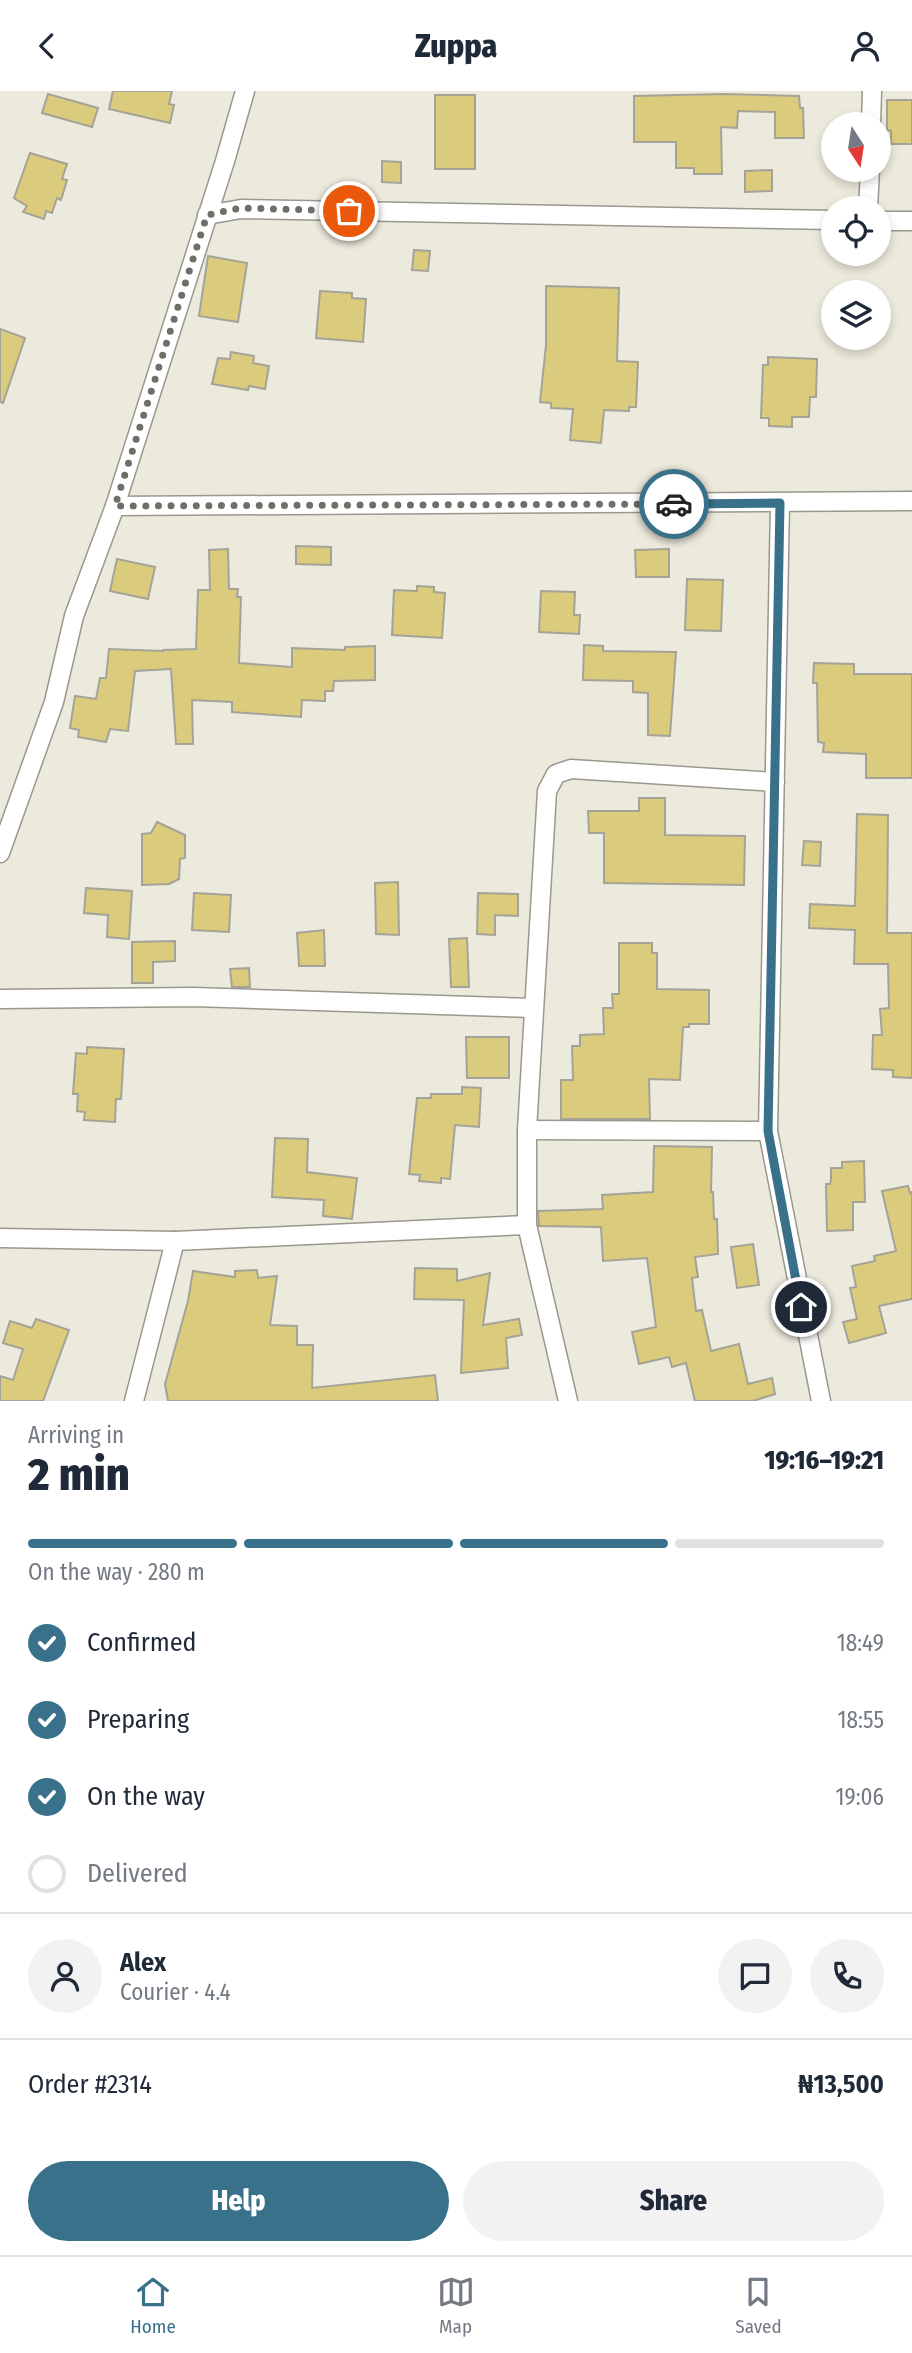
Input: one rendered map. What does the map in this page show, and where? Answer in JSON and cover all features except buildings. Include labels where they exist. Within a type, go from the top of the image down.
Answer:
[{"type":"street","points":[[0,853],[54,702],[74,616],[115,506],[245,91]]},
{"type":"street","points":[[871,112],[872,91]]},
{"type":"street","points":[[207,215],[241,208],[821,220]]},
{"type":"street","points":[[891,221],[912,221]]},
{"type":"street","points":[[115,506],[912,501]]},
{"type":"street","points":[[780,503],[768,1131],[821,1401]]},
{"type":"street","points":[[568,1401],[527,1225],[527,1130],[547,791],[556,774],[571,769],[775,782]]},
{"type":"street","points":[[0,999],[194,997],[533,1008]]},
{"type":"street","points":[[527,1130],[768,1131]]},
{"type":"street","points":[[0,1238],[175,1241],[527,1225]]},
{"type":"street","points":[[134,1401],[175,1241]]},
{"type":"way so far","points":[[349,211],[241,208],[207,215],[115,506],[674,504]]},
{"type":"route","points":[[674,504],[780,503],[768,1131],[801,1307]]}]
